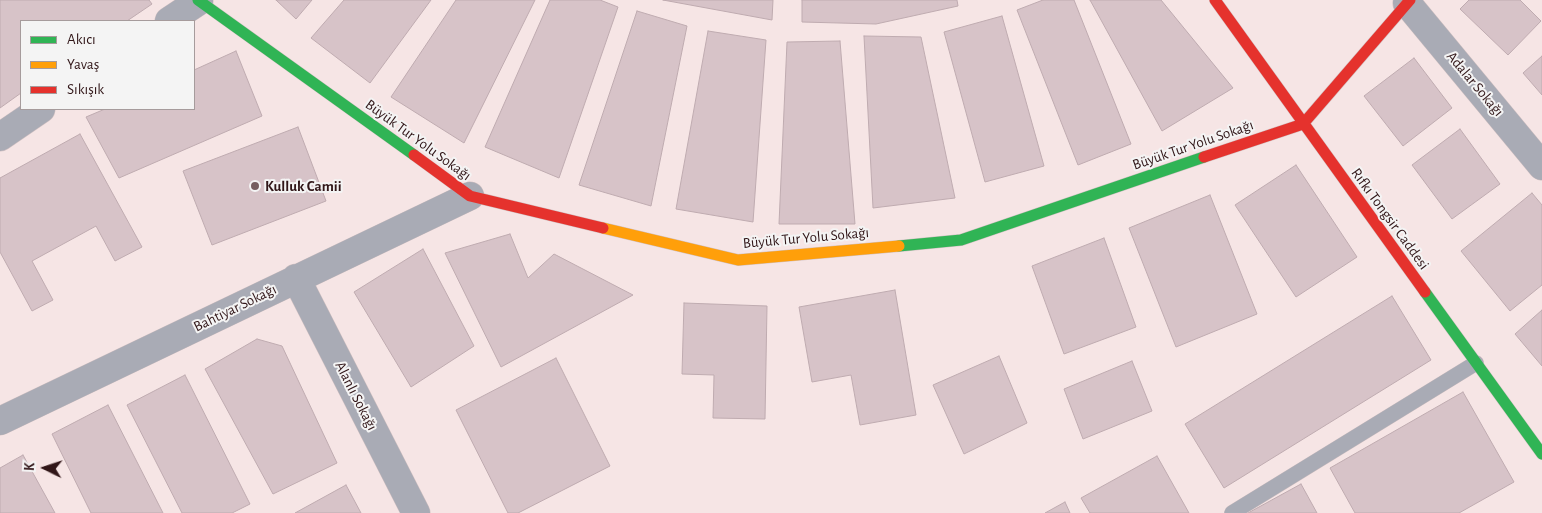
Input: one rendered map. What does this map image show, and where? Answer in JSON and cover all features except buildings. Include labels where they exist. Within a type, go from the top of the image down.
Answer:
[{"type":"street","points":[[170,20],[199,0]]},
{"type":"street","name":"Büyük Tur Yolu Sokağı","points":[[199,0],[470,196],[738,260],[961,240],[1303,124]]},
{"type":"street","name":"Rıfkı Tongsir Caddesi","points":[[1215,0],[1542,454]]},
{"type":"street","points":[[1303,124],[1409,2]]},
{"type":"street","name":"Adalar Sokağı","points":[[1409,2],[1542,166]]},
{"type":"street","points":[[0,137],[40,110]]},
{"type":"street","name":"Bahtiyar Sokağı","points":[[0,420],[470,196]]},
{"type":"street","name":"Alanlı Sokağı","points":[[296,278],[416,513]]},
{"type":"lane","points":[[1232,513],[1476,363]]},
{"type":"traffic: fast","points":[[198,0],[414,155]]},
{"type":"traffic: fast","points":[[899,246],[961,240],[1204,157]]},
{"type":"traffic: fast","points":[[1425,292],[1542,454]]},
{"type":"traffic: slow","points":[[603,228],[738,260],[899,246]]},
{"type":"traffic: jam","points":[[1215,0],[1425,292]]},
{"type":"traffic: jam","points":[[1204,157],[1303,124],[1410,0]]},
{"type":"traffic: jam","points":[[414,155],[470,196],[603,228]]},
{"type":"place","name":"Kulluk Camii","points":[[255,186]]}]
